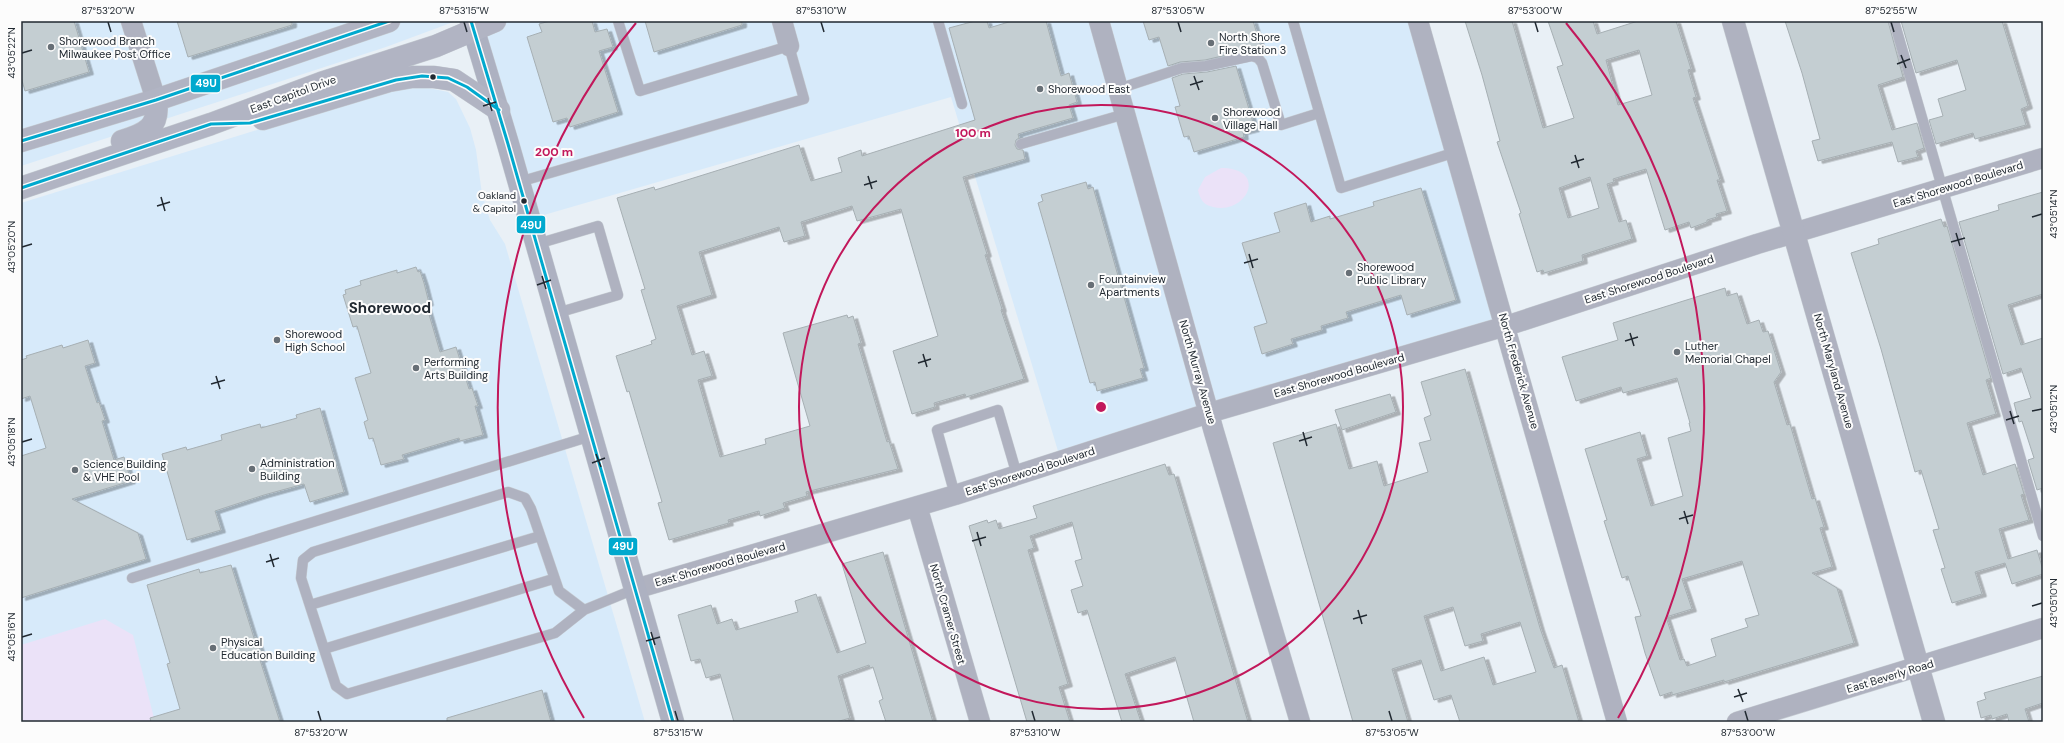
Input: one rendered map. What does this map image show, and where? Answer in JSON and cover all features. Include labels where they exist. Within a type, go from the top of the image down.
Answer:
[{"type":"main road","points":[[21,141],[156,100],[389,21]]},
{"type":"main road","name":"East Capitol Drive","points":[[21,188],[211,124],[321,83],[436,46],[473,26],[495,21]]},
{"type":"main road","points":[[473,26],[499,110],[672,722]]},
{"type":"main road","points":[[211,124],[250,123],[389,81],[412,77],[434,77],[454,80],[499,110]]},
{"type":"main road","points":[[21,176],[62,160],[142,134],[151,128],[156,119],[156,100]]},
{"type":"street","points":[[131,21],[156,100]]},
{"type":"street","points":[[782,21],[789,46]]},
{"type":"street","name":"North Murray Avenue","points":[[1099,21],[1209,413],[1300,722]]},
{"type":"street","name":"North Frederick Avenue","points":[[1418,21],[1506,326],[1617,722]]},
{"type":"street","name":"North Maryland Avenue","points":[[1733,21],[1934,722]]},
{"type":"street","name":"East Shorewood Boulevard","points":[[635,589],[955,495],[1209,413],[1506,326],[1794,233],[2043,158]]},
{"type":"street","name":"North Cramer Street","points":[[917,506],[980,722]]},
{"type":"street","name":"East Beverly Road","points":[[1737,722],[1918,668],[2043,628]]},
{"type":"lane","points":[[519,182],[804,99],[789,46],[640,91],[618,21]]},
{"type":"lane","points":[[938,21],[962,104]]},
{"type":"lane","points":[[1293,21],[1341,188],[1456,152]]},
{"type":"lane","points":[[1894,21],[2043,536]]},
{"type":"lane","points":[[1118,89],[1182,68],[1206,66],[1252,56],[1258,58],[1262,63],[1281,125],[1320,113]]},
{"type":"lane","points":[[1021,144],[1124,114]]},
{"type":"lane","points":[[537,244],[598,226],[618,295],[556,313]]},
{"type":"lane","points":[[955,495],[937,430],[998,410],[1016,475]]},
{"type":"lane","points":[[132,578],[591,436]]},
{"type":"lane","points":[[584,610],[559,591],[553,579],[531,509],[525,498],[508,492],[313,552],[303,560],[301,578],[336,686],[347,694],[555,633],[584,610],[635,589]]},
{"type":"lane","points":[[310,605],[540,536]]},
{"type":"lane","points":[[324,649],[553,579]]},
{"type":"shaded area","points":[[21,21],[456,21],[386,47],[21,166]]},
{"type":"shaded area","points":[[471,21],[1418,21],[1506,326],[1061,461],[951,97],[530,219]]},
{"type":"shaded area","name":"Shorewood High School","points":[[419,86],[448,92],[456,99],[470,128],[476,150],[482,194],[490,220],[505,244],[645,722],[21,722],[21,203],[357,99],[398,88]]},
{"type":"shaded area","points":[[1221,168],[1236,170],[1245,175],[1249,182],[1248,190],[1243,198],[1235,204],[1225,208],[1207,205],[1201,199],[1198,190],[1205,177]]},
{"type":"shaded area","points":[[105,619],[133,635],[155,722],[21,722],[21,645]]},
{"type":"building","name":"Shorewood Branch Milwaukee Post Office","points":[[21,21],[74,21],[89,72],[25,91],[21,77]]},
{"type":"building","points":[[177,21],[292,21],[292,25],[188,57]]},
{"type":"building","points":[[550,21],[592,21],[595,32],[607,29],[613,47],[599,51],[618,112],[570,127],[567,118],[553,122],[527,37],[542,32],[539,24]]},
{"type":"building","points":[[645,21],[742,21],[742,25],[654,52]]},
{"type":"building","points":[[975,21],[987,21],[989,28],[1012,21],[1046,21],[1061,76],[1069,73],[1077,102],[1069,105],[1073,118],[1018,134],[1019,138],[1016,140],[1015,145],[1017,149],[1023,150],[1025,159],[963,177],[987,254],[985,255],[1002,309],[1001,310],[1024,379],[966,397],[965,394],[934,403],[935,407],[912,414],[893,351],[938,336],[901,209],[857,221],[852,206],[801,222],[805,236],[784,242],[779,227],[699,252],[712,295],[677,306],[692,355],[704,351],[712,376],[698,380],[720,457],[766,444],[765,439],[810,426],[783,333],[847,315],[848,318],[853,316],[861,343],[858,344],[887,442],[889,441],[898,469],[806,492],[807,496],[783,503],[785,508],[760,516],[759,511],[728,520],[729,523],[669,540],[658,503],[662,502],[629,391],[627,392],[616,356],[652,344],[651,341],[656,339],[641,290],[645,289],[617,198],[654,187],[655,190],[799,145],[811,181],[842,172],[838,158],[861,150],[862,156],[975,120],[949,28]]},
{"type":"building","name":"North Shore Fire Station 3","points":[[1143,21],[1253,21],[1261,47],[1205,60],[1180,62],[1168,66],[1159,37],[1149,40]]},
{"type":"building","points":[[1465,21],[1512,21],[1543,128],[1574,118],[1557,67],[1563,65],[1548,21],[1593,21],[1597,34],[1638,21],[1676,21],[1691,69],[1688,70],[1696,97],[1693,98],[1720,180],[1717,180],[1727,211],[1716,214],[1717,217],[1691,228],[1689,222],[1665,230],[1646,169],[1613,179],[1614,182],[1607,184],[1619,222],[1626,220],[1632,239],[1582,255],[1583,261],[1544,273],[1543,270],[1537,272],[1519,214],[1521,213],[1497,142],[1500,141]],"holes":[[[1639,50],[1652,95],[1618,105],[1606,60]],[[1590,177],[1599,208],[1568,218],[1559,188]]]},
{"type":"building","points":[[1785,21],[1888,21],[1903,77],[1878,85],[1892,130],[1917,123],[1924,148],[1916,151],[1918,157],[1898,162],[1892,142],[1818,161],[1812,141],[1820,139],[1802,73]]},
{"type":"building","points":[[1901,21],[2002,21],[2028,106],[2021,109],[2026,125],[1975,139],[1973,133],[1936,144],[1929,120],[1943,116],[1938,99],[1966,90],[1957,60],[1916,73]]},
{"type":"building","name":"Shorewood Village Hall","points":[[1236,66],[1255,129],[1243,132],[1244,137],[1194,152],[1189,136],[1184,137],[1175,107],[1180,106],[1172,78],[1183,74],[1207,72]]},
{"type":"building","name":"Fountainview Apartments","points":[[1086,182],[1088,189],[1093,187],[1144,368],[1140,369],[1143,378],[1097,391],[1095,382],[1090,383],[1038,203],[1043,201],[1041,195]]},
{"type":"building","name":"Shorewood Public Library","points":[[1421,188],[1456,300],[1407,315],[1401,295],[1346,312],[1348,318],[1321,326],[1322,330],[1291,339],[1293,344],[1262,354],[1254,327],[1267,323],[1242,243],[1280,232],[1274,213],[1306,203],[1311,222],[1330,216],[1330,219],[1374,206],[1373,202]]},
{"type":"building","points":[[2043,192],[2043,294],[2008,305],[2021,345],[2043,338],[2043,488],[2037,490],[2028,460],[2034,458],[2022,421],[2019,422],[2014,403],[2031,398],[2021,368],[2003,374],[1959,222],[1999,210],[1998,205]]},
{"type":"building","points":[[1941,219],[1944,227],[1947,226],[1991,378],[1986,380],[1996,414],[1967,423],[1983,475],[2015,464],[2024,494],[2021,495],[2029,520],[1999,529],[2008,559],[2037,550],[2043,570],[2043,574],[2012,584],[2005,563],[1975,572],[1982,594],[1952,603],[1941,569],[1945,568],[1933,530],[1939,529],[1921,470],[1915,472],[1881,349],[1851,253],[1879,244],[1878,239]]},
{"type":"building","name":"Performing Arts Building","points":[[416,267],[418,272],[420,271],[424,283],[429,303],[426,304],[440,352],[456,347],[469,389],[472,388],[478,406],[475,406],[483,435],[460,441],[459,438],[402,455],[404,459],[381,465],[373,438],[369,439],[364,422],[368,420],[355,378],[371,373],[357,326],[353,327],[343,295],[346,294],[345,290],[361,285],[360,281],[397,270],[397,273]]},
{"type":"building","points":[[1725,288],[1727,296],[1737,293],[1747,324],[1759,320],[1763,332],[1768,331],[1781,372],[1774,382],[1787,425],[1790,424],[1812,499],[1815,498],[1824,527],[1820,528],[1832,567],[1812,573],[1837,588],[1854,643],[1724,682],[1724,680],[1672,695],[1672,692],[1660,696],[1645,653],[1635,617],[1641,616],[1628,576],[1622,578],[1604,521],[1607,520],[1585,449],[1640,432],[1647,456],[1637,459],[1651,506],[1683,496],[1668,438],[1691,431],[1690,423],[1677,378],[1623,393],[1621,387],[1576,401],[1562,357],[1618,340],[1613,323]],"holes":[[[1742,561],[1759,615],[1745,619],[1748,627],[1711,639],[1716,656],[1687,666],[1684,659],[1680,660],[1666,617],[1692,609],[1682,579]]]},
{"type":"building","name":"Science Building & VHE Pool","points":[[88,340],[95,363],[85,366],[97,403],[99,402],[105,420],[102,421],[114,460],[124,457],[131,481],[72,499],[138,533],[146,559],[21,598],[21,456],[46,448],[30,396],[21,399],[21,360],[27,358],[26,356],[62,345],[63,348]]},
{"type":"building","points":[[1465,369],[1540,628],[1554,668],[1562,665],[1579,722],[1460,722],[1451,695],[1434,700],[1421,660],[1392,669],[1408,722],[1353,722],[1273,443],[1336,424],[1349,469],[1377,461],[1384,486],[1428,472],[1419,443],[1431,440],[1424,418],[1431,415],[1421,382]],"holes":[[[1453,607],[1465,646],[1483,641],[1481,634],[1520,622],[1536,672],[1493,685],[1484,657],[1441,671],[1424,616]]]},
{"type":"building","points":[[1390,394],[1396,412],[1342,430],[1335,410]]},
{"type":"building","name":"Administration Building","points":[[320,408],[344,492],[310,502],[304,484],[264,495],[215,511],[221,530],[187,540],[162,454],[186,447],[187,450],[222,440],[221,435],[260,424],[261,428],[297,418],[296,415]]},
{"type":"building","points":[[1165,464],[1169,475],[1174,474],[1248,722],[1194,722],[1175,657],[1125,674],[1141,722],[1122,722],[1087,610],[1078,613],[1071,590],[1083,586],[1075,561],[1082,559],[1072,522],[1030,536],[1034,548],[1028,550],[1068,684],[1059,687],[1070,722],[1027,722],[969,526],[987,520],[988,523],[996,520],[999,529],[1037,518],[1033,506]]},
{"type":"building","points":[[883,552],[933,722],[886,722],[879,701],[883,699],[873,667],[870,668],[869,665],[838,676],[850,718],[836,722],[734,722],[720,674],[706,678],[700,659],[691,661],[678,615],[711,605],[717,624],[732,619],[736,630],[798,612],[795,601],[816,594],[837,653],[866,643],[842,564]]},
{"type":"building","name":"Physical Education Building","points":[[231,565],[254,638],[256,637],[263,659],[260,660],[280,722],[151,722],[150,718],[180,709],[167,664],[170,663],[147,585],[199,569],[200,573]]},
{"type":"building","points":[[2043,676],[2043,703],[2025,709],[2029,722],[2009,722],[2007,714],[1992,719],[1991,715],[1981,718],[1977,702],[1986,699],[1984,693]]},
{"type":"building","points":[[542,690],[551,722],[447,722],[447,718]]},
{"type":"transit line","name":"49U","points":[[21,141],[156,100],[389,21]]},
{"type":"transit line","name":"49U","points":[[471,21],[508,144],[673,722]]},
{"type":"transit line","name":"49U","points":[[21,188],[211,124],[250,123],[396,80],[422,76],[448,78],[467,87],[499,110]]},
{"type":"place","name":"North Shore Fire Station 3","points":[[1211,43]]},
{"type":"place","name":"Shorewood Branch Milwaukee Post Office","points":[[51,47]]},
{"type":"place","name":"Shorewood East","points":[[1040,89]]},
{"type":"place","name":"Shorewood Village Hall","points":[[1215,118]]},
{"type":"place","name":"Oakland & Capitol","points":[[524,201]]},
{"type":"place","name":"Shorewood Public Library","points":[[1349,273]]},
{"type":"place","name":"Fountainview Apartments","points":[[1091,285]]},
{"type":"place","name":"Shorewood High School","points":[[277,340]]},
{"type":"place","name":"Luther Memorial Chapel","points":[[1677,352]]},
{"type":"place","name":"Performing Arts Building","points":[[416,368]]},
{"type":"place","name":"Administration Building","points":[[252,469]]},
{"type":"place","name":"Science Building & VHE Pool","points":[[75,470]]},
{"type":"place","name":"Physical Education Building","points":[[213,648]]},
{"type":"district","name":"Shorewood","points":[[390,308]]}]
